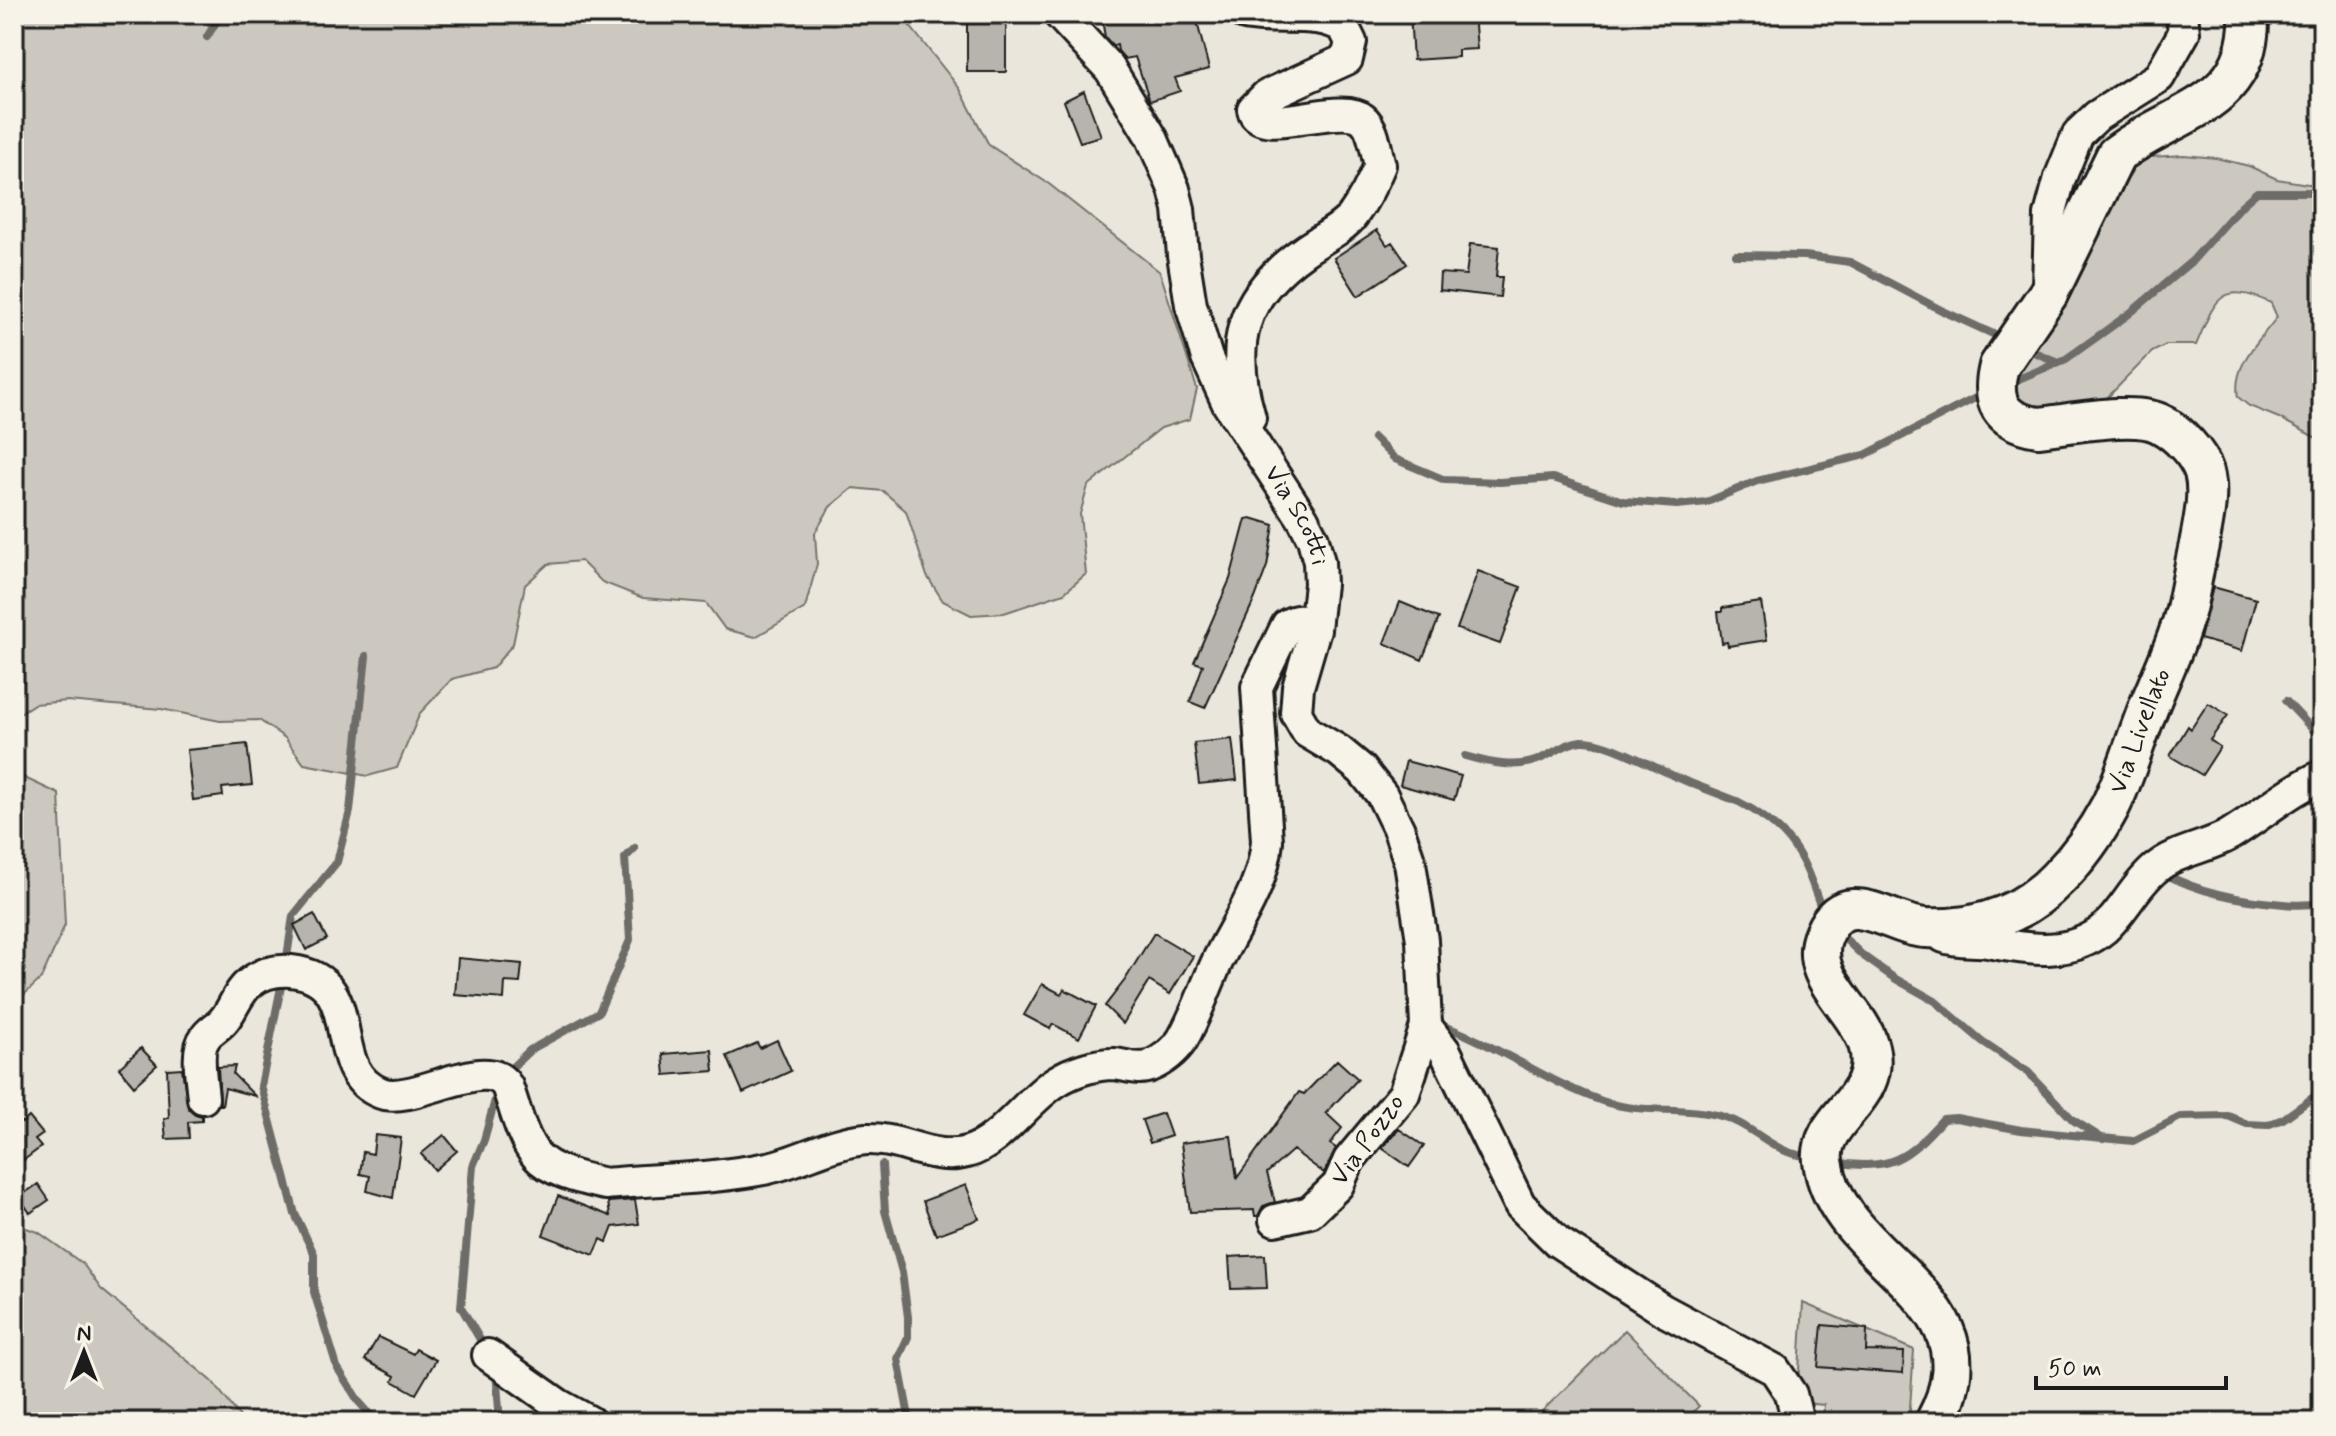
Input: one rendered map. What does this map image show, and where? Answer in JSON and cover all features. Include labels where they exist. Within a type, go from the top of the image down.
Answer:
[{"type":"main road","name":"Via Livellato","points":[[1935,1422],[1945,1404],[1951,1372],[1947,1334],[1933,1306],[1849,1219],[1829,1185],[1822,1157],[1829,1133],[1868,1082],[1871,1057],[1862,1029],[1824,974],[1820,953],[1822,937],[1839,912],[1851,908],[1924,928],[1990,922],[2023,908],[2056,881],[2094,836],[2123,777],[2185,612],[2203,523],[2204,472],[2194,453],[2174,432],[2158,422],[2142,416],[2038,427],[2023,424],[2001,409],[1994,389],[1999,366],[2048,294],[2116,155],[2133,141],[2184,117],[2213,98],[2230,80],[2244,59],[2248,45],[2249,14]]},
{"type":"street","name":"Via Scotti","points":[[1059,14],[1110,69],[1164,162],[1179,209],[1191,305],[1207,358],[1228,404],[1313,539],[1320,584],[1315,629],[1298,687],[1296,713],[1307,732],[1339,751],[1362,770],[1382,795],[1399,830],[1410,863],[1422,940],[1426,1026]]},
{"type":"street","points":[[1245,14],[1273,19],[1321,18],[1344,28],[1351,42],[1351,51],[1342,63],[1266,96],[1253,109],[1254,114],[1273,121],[1342,112],[1355,114],[1369,126],[1380,165],[1352,217],[1272,276],[1250,311],[1240,340],[1239,373],[1261,455]]},
{"type":"street","points":[[2048,294],[2050,215],[2060,178],[2078,134],[2097,116],[2159,77],[2184,33],[2182,14]]},
{"type":"street","points":[[203,1098],[203,1039],[229,1015],[251,981],[270,972],[289,971],[312,975],[329,986],[336,997],[348,1050],[364,1083],[395,1096],[475,1075],[503,1079],[537,1156],[553,1167],[587,1180],[605,1184],[745,1172],[785,1163],[847,1142],[868,1139],[895,1141],[951,1154],[974,1149],[999,1132],[1037,1094],[1065,1076],[1101,1065],[1144,1069],[1167,1056],[1181,1041],[1217,962],[1260,882],[1265,864],[1267,841],[1257,687],[1287,625],[1304,621],[1315,629]]},
{"type":"street","points":[[1924,928],[1954,941],[1990,942],[2022,950],[2074,945],[2102,931],[2157,867],[2228,835],[2304,784],[2322,776]]},
{"type":"street","points":[[1426,1026],[1445,1051],[1520,1205],[1558,1242],[1663,1310],[1775,1370],[1791,1394],[1798,1422]]},
{"type":"street","name":"Via Pozzo","points":[[1275,1220],[1310,1212],[1338,1185],[1349,1160],[1404,1094],[1426,1026]]},
{"type":"street","points":[[488,1355],[559,1405],[590,1422]]},
{"type":"shaded area","points":[[14,14],[893,14],[906,21],[960,89],[989,145],[1049,184],[1160,272],[1197,389],[1190,419],[1161,428],[1088,486],[1080,514],[1086,574],[1064,593],[1004,613],[971,615],[943,601],[927,576],[906,511],[883,491],[853,488],[830,507],[815,533],[817,564],[805,608],[755,637],[725,629],[706,603],[643,598],[602,582],[581,561],[548,564],[525,585],[513,644],[493,668],[452,679],[420,713],[397,768],[368,776],[304,764],[285,738],[259,720],[220,721],[161,709],[67,701],[34,704],[14,717]]},
{"type":"shaded area","points":[[2184,155],[2249,166],[2277,179],[2322,184],[2322,441],[2249,406],[2238,397],[2237,385],[2243,364],[2277,317],[2271,303],[2240,293],[2229,294],[2214,306],[2196,345],[2166,345],[2152,352],[2097,408],[2048,408],[2020,401],[2016,380],[2021,359],[2048,326],[2073,285],[2124,170],[2151,157]]},
{"type":"shaded area","points":[[14,773],[59,794],[65,925],[41,979],[14,1004]]},
{"type":"shaded area","points":[[14,1224],[38,1232],[83,1264],[101,1289],[212,1381],[244,1422],[14,1422]]},
{"type":"shaded area","points":[[1803,1303],[1914,1350],[1909,1422],[1823,1422],[1824,1405],[1804,1403],[1798,1387]]},
{"type":"shaded area","points":[[1625,1330],[1699,1406],[1683,1422],[1531,1422]]},
{"type":"building","points":[[1101,14],[1195,14],[1209,69],[1175,78],[1180,91],[1150,101],[1135,57],[1125,59],[1117,45],[1113,46],[1105,37]]},
{"type":"building","points":[[1410,14],[1474,14],[1477,49],[1458,50],[1458,57],[1413,60]]},
{"type":"building","points":[[967,23],[1006,23],[1006,72],[967,72]]},
{"type":"building","points":[[1084,91],[1101,136],[1080,142],[1064,101]]},
{"type":"building","points":[[1377,230],[1387,245],[1392,242],[1407,264],[1358,296],[1334,258]]},
{"type":"building","points":[[1470,244],[1499,247],[1496,277],[1502,277],[1500,297],[1439,290],[1440,273],[1466,275]]},
{"type":"building","points":[[1246,519],[1274,525],[1267,566],[1205,708],[1190,702],[1203,665],[1194,662],[1230,579]]},
{"type":"building","points":[[1478,571],[1521,587],[1500,644],[1457,629]]},
{"type":"building","points":[[2213,587],[2256,599],[2242,651],[2200,639]]},
{"type":"building","points":[[1400,602],[1439,618],[1422,660],[1384,643]]},
{"type":"building","points":[[1761,602],[1767,640],[1728,646],[1727,642],[1722,643],[1718,612],[1722,612],[1722,608]]},
{"type":"building","points":[[2208,703],[2228,715],[2210,740],[2220,747],[2202,775],[2170,756],[2188,726],[2191,729]]},
{"type":"building","points":[[1232,739],[1237,780],[1199,784],[1194,743]]},
{"type":"building","points":[[247,744],[252,785],[222,788],[223,796],[193,800],[187,750]]},
{"type":"building","points":[[1406,761],[1461,776],[1454,800],[1400,785]]},
{"type":"building","points":[[314,914],[327,939],[306,950],[294,925]]},
{"type":"building","points":[[1154,933],[1193,956],[1170,994],[1149,981],[1123,1024],[1105,1006]]},
{"type":"building","points":[[458,958],[522,964],[520,983],[505,982],[504,999],[455,995]]},
{"type":"building","points":[[1042,984],[1061,994],[1064,989],[1096,1006],[1079,1038],[1053,1024],[1050,1029],[1024,1015]]},
{"type":"building","points":[[777,1040],[791,1071],[743,1093],[727,1056],[757,1043],[760,1048]]},
{"type":"building","points":[[141,1048],[157,1065],[134,1086],[119,1068]]},
{"type":"building","points":[[712,1050],[714,1071],[665,1075],[663,1054]]},
{"type":"building","points":[[1337,1060],[1358,1079],[1326,1113],[1342,1128],[1330,1144],[1336,1148],[1324,1173],[1293,1150],[1267,1173],[1275,1202],[1263,1206],[1258,1216],[1255,1216],[1254,1210],[1190,1212],[1181,1143],[1231,1136],[1237,1178],[1299,1092],[1304,1094]]},
{"type":"building","points":[[235,1066],[233,1074],[255,1096],[225,1088],[220,1105],[218,1067]]},
{"type":"building","points":[[182,1068],[188,1108],[202,1116],[202,1121],[188,1122],[189,1138],[166,1139],[164,1119],[169,1118],[167,1069]]},
{"type":"building","points":[[14,1113],[22,1123],[29,1117],[43,1134],[35,1140],[41,1147],[24,1160],[18,1153],[14,1156]]},
{"type":"building","points":[[1163,1113],[1171,1136],[1150,1143],[1142,1120]]},
{"type":"building","points":[[1399,1129],[1424,1146],[1409,1167],[1382,1148]]},
{"type":"building","points":[[375,1135],[401,1138],[393,1198],[367,1191],[370,1176],[360,1174],[363,1152],[373,1154]]},
{"type":"building","points":[[444,1135],[457,1151],[435,1170],[421,1154]]},
{"type":"building","points":[[38,1184],[49,1200],[30,1213],[19,1197]]},
{"type":"building","points":[[966,1185],[979,1219],[936,1235],[923,1201]]},
{"type":"building","points":[[558,1196],[610,1216],[608,1202],[635,1200],[639,1224],[613,1227],[607,1242],[601,1239],[594,1255],[543,1235]]},
{"type":"building","points":[[1265,1255],[1267,1288],[1231,1289],[1229,1257]]},
{"type":"building","points":[[1822,1325],[1867,1329],[1866,1351],[1904,1352],[1903,1373],[1818,1367]]},
{"type":"building","points":[[378,1337],[413,1354],[416,1349],[436,1360],[416,1394],[393,1381],[395,1376],[365,1360]]},
{"type":"waterway","points":[[207,37],[221,14]]},
{"type":"waterway","points":[[2009,383],[2066,359],[2129,314],[2193,260],[2257,192],[2322,192]]},
{"type":"waterway","points":[[1736,255],[1805,256],[1850,262],[2004,339]]},
{"type":"waterway","points":[[2024,348],[2058,362]]},
{"type":"waterway","points":[[1374,438],[1395,459],[1445,480],[1500,482],[1553,478],[1623,501],[1677,505],[1707,502],[1757,481],[1865,455],[1985,393]]},
{"type":"waterway","points":[[286,964],[293,916],[337,862],[350,811],[366,656]]},
{"type":"waterway","points":[[2286,701],[2318,735],[2322,759]]},
{"type":"waterway","points":[[1465,756],[1494,763],[1524,764],[1570,744],[1592,742],[1620,750],[1739,802],[1767,820],[1791,843],[1806,869],[1824,915]]},
{"type":"waterway","points":[[503,1076],[530,1050],[599,1012],[630,940],[625,858],[635,848]]},
{"type":"waterway","points":[[2167,875],[2209,892],[2239,899],[2322,905]]},
{"type":"waterway","points":[[1838,932],[1862,955],[1935,1001],[1982,1041],[2028,1072],[2073,1120],[2103,1139]]},
{"type":"waterway","points":[[283,977],[261,1086],[295,1214],[314,1254],[314,1292],[337,1367],[359,1402],[377,1422]]},
{"type":"waterway","points":[[1435,1023],[1478,1040],[1602,1101],[1632,1108],[1709,1113],[1741,1124],[1794,1154],[1812,1157]]},
{"type":"waterway","points":[[485,1348],[461,1307],[473,1166],[484,1140],[498,1089]]},
{"type":"waterway","points":[[1834,1162],[1870,1165],[1896,1159],[1918,1144],[1943,1119],[1956,1118],[2021,1130],[2133,1141],[2180,1117],[2228,1116],[2247,1124],[2267,1125],[2283,1119],[2322,1091]]},
{"type":"waterway","points":[[882,1165],[885,1211],[902,1272],[908,1317],[908,1337],[898,1359],[910,1422]]},
{"type":"waterway","points":[[496,1371],[500,1422]]}]
